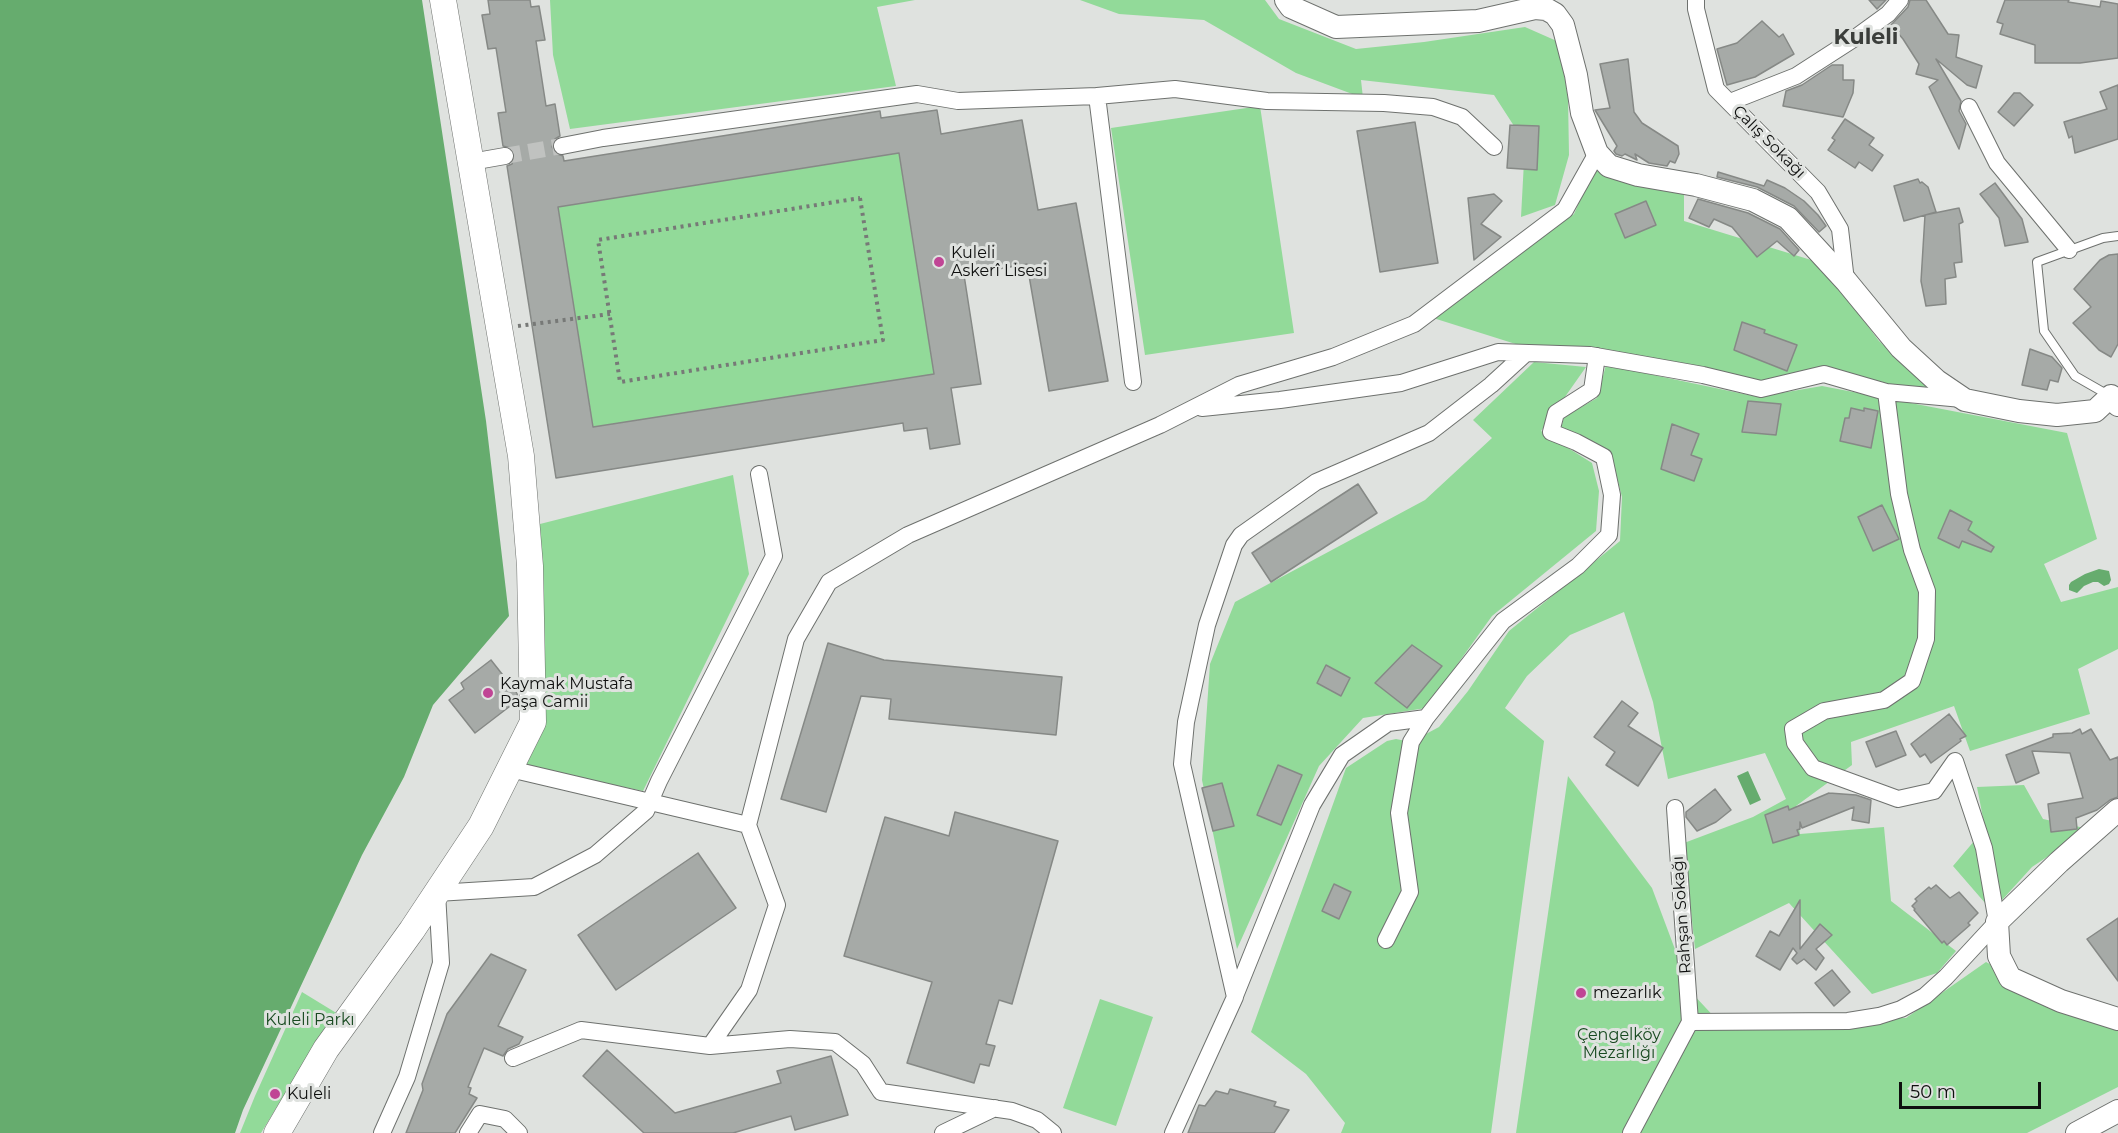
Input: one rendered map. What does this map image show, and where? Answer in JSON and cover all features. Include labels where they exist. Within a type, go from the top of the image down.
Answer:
[{"type":"main road","points":[[277,1133],[326,1049],[437,893],[481,826],[533,722],[531,578],[521,456],[443,0]]},
{"type":"street","points":[[1286,0],[1291,7],[1336,27],[1478,21],[1535,8],[1558,7],[1576,75],[1582,113],[1597,153],[1609,166],[1638,175],[1696,185],[1753,200],[1788,218],[1846,281],[1900,348],[1937,381],[1965,400]]},
{"type":"street","name":"Çalış Sokağı","points":[[1696,0],[1696,9],[1716,89],[1818,192],[1840,229],[1846,281]]},
{"type":"street","points":[[1730,102],[1796,76],[1864,32],[1888,14],[1900,0]]},
{"type":"street","points":[[561,146],[603,138],[917,94],[958,101],[1097,96],[1175,89],[1266,101],[1384,103],[1433,107],[1462,117],[1494,147]]},
{"type":"street","points":[[1097,96],[1133,382]]},
{"type":"street","points":[[1969,107],[1996,163],[2070,250]]},
{"type":"street","points":[[710,1046],[749,990],[777,904],[748,825],[796,639],[829,582],[908,535],[1160,425],[1239,385],[1333,357],[1414,324],[1565,210],[1597,153]]},
{"type":"street","points":[[471,162],[505,156]]},
{"type":"street","points":[[1192,408],[1280,400],[1401,383],[1498,352],[1597,356],[1703,375],[1761,389],[1824,374],[1886,392],[1965,400],[2019,411],[2057,415],[2096,411],[2116,398]]},
{"type":"street","points":[[1235,997],[1182,764],[1186,722],[1203,646],[1228,557],[1241,535],[1316,482],[1430,433],[1491,385],[1526,353]]},
{"type":"street","points":[[1386,940],[1410,891],[1399,813],[1411,742],[1426,718],[1503,621],[1578,566],[1609,535],[1612,495],[1604,458],[1576,442],[1551,432],[1556,413],[1592,390],[1597,356]]},
{"type":"street","points":[[1886,392],[1899,494],[1912,550],[1927,591],[1926,639],[1912,681],[1884,700],[1824,711],[1793,729],[1795,743],[1813,768],[1898,799],[1934,791],[1955,761],[1984,848],[1997,922],[1999,956],[2010,978],[2061,1001],[2118,1019]]},
{"type":"street","points":[[382,1133],[407,1077],[441,963],[437,893],[534,887],[595,855],[646,811],[658,781],[774,556],[759,474]]},
{"type":"street","points":[[1173,1133],[1235,997],[1312,805],[1342,755],[1388,723],[1426,718]]},
{"type":"street","points":[[510,769],[748,825]]},
{"type":"street","name":"Rahşan Sokağı","points":[[1675,808],[1690,1022]]},
{"type":"street","points":[[1631,1133],[1690,1022],[1848,1021],[1879,1016],[1900,1009],[1925,996],[1946,977],[1997,922],[2059,862],[2118,810]]},
{"type":"street","points":[[513,1058],[581,1030],[710,1046],[790,1039],[835,1042],[863,1064],[881,1092],[1012,1111],[1037,1120],[1053,1133]]},
{"type":"street","points":[[943,1133],[996,1108]]},
{"type":"street","points":[[2077,1133],[2118,1111]]},
{"type":"street","points":[[468,1133],[480,1114],[506,1119],[519,1133]]},
{"type":"lane","points":[[2116,398],[2074,376],[2044,331],[2037,262],[2103,238],[2118,236]]},
{"type":"path","points":[[860,198],[883,340],[621,382],[610,314],[598,240],[860,198]]},
{"type":"path","points":[[499,330],[610,314]]},
{"type":"green space","points":[[550,0],[915,0],[877,7],[896,86],[570,129],[553,55]]},
{"type":"green space","points":[[1080,0],[1265,0],[1279,19],[1356,49],[1424,42],[1525,27],[1559,42],[1568,98],[1569,155],[1555,205],[1521,217],[1525,143],[1494,95],[1361,80],[1363,98],[1296,73],[1204,20],[1119,14]]},
{"type":"green space","points":[[1260,106],[1294,333],[1145,355],[1111,128]]},
{"type":"green space","points":[[899,153],[934,374],[593,427],[558,207]]},
{"type":"green space","points":[[1597,162],[1684,190],[1684,221],[1821,263],[1879,341],[1936,391],[1887,387],[1823,367],[1758,382],[1522,346],[1430,317],[1574,214]]},
{"type":"green space","points":[[1534,362],[1586,367],[1541,431],[1592,463],[1599,491],[1596,531],[1492,616],[1426,708],[1363,718],[1319,766],[1237,949],[1202,780],[1210,664],[1235,602],[1425,500],[1492,438],[1473,420]]},
{"type":"green space","points":[[1606,365],[1758,397],[1822,386],[2067,433],[2097,539],[2044,564],[2061,602],[2118,587],[2118,649],[2078,669],[2090,714],[1970,751],[1954,706],[1851,742],[1852,765],[1796,806],[1800,834],[1884,827],[1891,901],[1956,951],[1937,973],[1872,994],[1789,903],[1695,949],[1684,843],[1753,817],[1786,799],[1765,753],[1668,779],[1653,702],[1624,612],[1570,635],[1527,676],[1505,708],[1544,741],[1491,1133],[1341,1133],[1345,1123],[1306,1074],[1251,1032],[1346,768],[1387,741],[1396,739],[1411,742],[1439,727],[1468,691],[1509,631],[1620,541],[1622,497],[1610,451],[1561,429],[1564,417],[1597,398]]},
{"type":"green space","points":[[733,475],[749,574],[643,791],[524,766],[543,728],[540,524]]},
{"type":"green space","name":"Çengelköy Mezarlığı","points":[[1568,776],[1652,888],[1691,992],[1719,1022],[1906,1018],[1986,962],[2084,1014],[2118,1018],[2118,1087],[2027,1133],[1516,1133]]},
{"type":"green space","points":[[2024,785],[2043,819],[2089,829],[2032,867],[1992,911],[1953,866],[1975,840],[1984,823],[1977,787]]},
{"type":"green space","name":"Kuleli Parkı","points":[[302,992],[338,1014],[317,1041],[261,1133],[240,1133],[255,1096]]},
{"type":"green space","points":[[1100,999],[1153,1017],[1116,1126],[1063,1108]]},
{"type":"shaded area","points":[[0,0],[422,0],[486,421],[509,616],[433,705],[404,777],[362,855],[243,1110],[235,1133],[0,1133]]},
{"type":"shaded area","points":[[2099,569],[2109,571],[2111,580],[2109,584],[2104,586],[2093,582],[2084,586],[2077,593],[2069,590],[2071,582]]},
{"type":"shaded area","points":[[1748,771],[1761,800],[1750,805],[1737,776]]},
{"type":"building","name":"Kuleli Askerî Lisesi","points":[[488,0],[530,0],[531,7],[539,6],[545,40],[536,41],[546,106],[555,104],[560,136],[555,139],[552,147],[555,153],[563,156],[564,161],[880,111],[881,118],[937,110],[941,134],[1022,120],[1038,210],[1076,203],[1108,381],[1049,391],[1027,264],[964,275],[981,384],[951,388],[960,444],[930,449],[927,428],[904,431],[903,423],[556,478],[507,166],[512,164],[515,155],[513,149],[503,146],[498,113],[506,112],[496,48],[488,49],[482,15],[490,14]],"holes":[[[899,153],[934,374],[593,427],[558,207]]]},
{"type":"building","points":[[1869,0],[1886,0],[1877,9]]},
{"type":"building","points":[[1910,0],[1926,0],[1948,34],[1959,35],[1956,57],[1982,66],[1976,88],[1967,85],[1936,59],[1961,101],[1959,111],[1966,124],[1959,149],[1929,87],[1938,80],[1916,74],[1919,64],[1891,25],[1908,7]]},
{"type":"building","points":[[2005,0],[2069,0],[2068,2],[2100,7],[2101,1],[2118,4],[2118,58],[2080,63],[2035,63],[2035,45],[2000,34],[2003,24],[1997,22]]},
{"type":"building","points":[[1762,21],[1779,37],[1783,34],[1794,54],[1755,77],[1727,85],[1717,49],[1737,43]]},
{"type":"building","points":[[1628,59],[1634,112],[1642,123],[1678,146],[1679,154],[1675,163],[1670,161],[1667,166],[1649,163],[1635,154],[1637,160],[1625,154],[1622,156],[1616,154],[1614,151],[1617,146],[1595,110],[1610,108],[1600,64]]},
{"type":"building","points":[[1832,65],[1843,65],[1843,80],[1854,80],[1853,93],[1843,117],[1783,106],[1786,91],[1802,85]]},
{"type":"building","points":[[2118,85],[2118,139],[2075,153],[2072,136],[2069,138],[2064,122],[2107,109],[2100,92]]},
{"type":"building","points":[[2014,93],[2020,93],[2033,105],[2014,126],[1998,112]]},
{"type":"building","points":[[1845,119],[1874,138],[1869,145],[1883,155],[1872,171],[1859,162],[1855,168],[1828,150],[1835,140],[1832,138]]},
{"type":"building","points":[[1415,122],[1438,263],[1380,272],[1357,131]]},
{"type":"building","points":[[1510,125],[1539,126],[1537,170],[1507,168]]},
{"type":"building","points":[[1718,172],[1764,186],[1767,180],[1785,188],[1804,201],[1826,226],[1819,232],[1794,206],[1757,187],[1717,177]]},
{"type":"building","points":[[1918,179],[1920,183],[1928,187],[1936,212],[1904,221],[1894,186]]},
{"type":"building","points":[[1995,183],[2022,219],[2028,242],[2005,246],[1999,218],[1980,194]]},
{"type":"building","points":[[1494,194],[1502,201],[1481,224],[1501,237],[1474,260],[1468,198]]},
{"type":"building","points":[[1698,199],[1748,213],[1780,229],[1799,250],[1794,256],[1777,241],[1757,257],[1732,227],[1714,219],[1709,227],[1689,218]]},
{"type":"building","points":[[1646,201],[1656,225],[1625,238],[1615,214]]},
{"type":"building","points":[[1959,208],[1963,222],[1959,224],[1962,262],[1954,263],[1956,277],[1945,279],[1946,304],[1926,306],[1921,281],[1925,215]]},
{"type":"building","points":[[2118,254],[2118,344],[2111,357],[2099,350],[2073,323],[2091,307],[2074,289],[2100,260],[2109,255]]},
{"type":"building","points":[[1742,322],[1797,345],[1787,371],[1734,350]]},
{"type":"building","points":[[2030,349],[2052,357],[2062,368],[2058,382],[2050,380],[2047,390],[2022,385]]},
{"type":"building","points":[[1748,401],[1781,404],[1776,435],[1742,432]]},
{"type":"building","points":[[1851,408],[1878,411],[1871,448],[1840,441],[1845,418],[1849,418]]},
{"type":"building","points":[[1672,424],[1699,434],[1691,455],[1702,459],[1694,481],[1661,469]]},
{"type":"building","points":[[1358,484],[1377,513],[1271,582],[1252,553]]},
{"type":"building","points":[[1882,505],[1899,539],[1873,551],[1858,517]]},
{"type":"building","points":[[1950,510],[1972,522],[1968,530],[1994,547],[1991,552],[1962,541],[1959,548],[1938,538]]},
{"type":"building","points":[[828,643],[884,660],[1062,677],[1056,735],[889,719],[891,699],[861,696],[826,812],[781,799]]},
{"type":"building","points":[[1412,645],[1442,666],[1407,708],[1375,683]]},
{"type":"building","name":"Kaymak Mustafa Paşa Camii","points":[[491,660],[517,693],[518,700],[475,733],[449,700],[464,689],[461,683]]},
{"type":"building","points":[[1326,665],[1350,678],[1341,696],[1317,683]]},
{"type":"building","points":[[1622,701],[1638,713],[1628,726],[1663,748],[1638,786],[1606,765],[1615,752],[1594,737]]},
{"type":"building","points":[[1949,714],[1966,736],[1931,763],[1925,754],[1920,757],[1911,744]]},
{"type":"building","points":[[2080,729],[2082,734],[2091,729],[2110,760],[2118,757],[2118,797],[2097,810],[2076,818],[2077,829],[2051,832],[2048,804],[2083,798],[2070,753],[2032,751],[2039,773],[2016,783],[2006,755],[2053,737],[2053,734],[2072,733]]},
{"type":"building","points":[[1896,731],[1906,755],[1876,767],[1866,742]]},
{"type":"building","points":[[1278,765],[1302,775],[1281,825],[1257,815]]},
{"type":"building","points":[[1222,783],[1234,826],[1213,831],[1202,788]]},
{"type":"building","points":[[1715,789],[1731,810],[1716,822],[1697,831],[1686,817],[1686,812]]},
{"type":"building","points":[[1829,793],[1856,795],[1871,800],[1869,823],[1852,820],[1854,807],[1802,828],[1800,822],[1800,829],[1797,830],[1799,835],[1773,843],[1765,815],[1788,806],[1789,810]]},
{"type":"building","points":[[955,812],[1058,841],[1012,1004],[999,1000],[986,1044],[995,1046],[989,1066],[980,1064],[974,1083],[907,1063],[932,982],[844,956],[885,817],[949,836]]},
{"type":"building","points":[[698,853],[736,908],[616,990],[578,935]]},
{"type":"building","points":[[1334,884],[1351,892],[1339,919],[1322,911]]},
{"type":"building","points":[[1936,885],[1950,898],[1959,892],[1978,913],[1968,923],[1970,925],[1947,945],[1944,941],[1942,943],[1912,906],[1917,901],[1915,899],[1929,887],[1931,889]]},
{"type":"building","points":[[1800,900],[1800,949],[1820,924],[1832,935],[1816,949],[1824,958],[1816,970],[1804,959],[1797,964],[1792,959],[1797,953],[1793,948],[1780,970],[1756,956],[1770,931],[1779,936]]},
{"type":"building","points":[[2118,918],[2118,981],[2087,939]]},
{"type":"building","points":[[491,954],[526,970],[498,1026],[523,1037],[519,1044],[508,1049],[503,1056],[484,1048],[468,1087],[471,1088],[469,1094],[477,1098],[455,1133],[406,1133],[423,1090],[422,1084],[447,1014]]},
{"type":"building","points":[[1832,970],[1850,992],[1834,1006],[1815,983]]},
{"type":"building","points":[[607,1050],[675,1113],[781,1083],[777,1071],[831,1056],[848,1115],[795,1130],[791,1116],[733,1133],[644,1133],[583,1076]]},
{"type":"building","points":[[1230,1089],[1276,1102],[1274,1106],[1289,1110],[1274,1133],[1188,1133],[1199,1105],[1205,1106],[1216,1091],[1228,1094]]},
{"type":"tunnel","points":[[505,156],[562,146]]},
{"type":"place","name":"Kuleli Askerî Lisesi","points":[[939,262]]},
{"type":"place","name":"Kaymak Mustafa Paşa Camii","points":[[488,693]]},
{"type":"place","name":"mezarlık","points":[[1581,993]]},
{"type":"place","name":"Kuleli","points":[[275,1094]]},
{"type":"district","name":"Kuleli","points":[[1866,38]]}]
